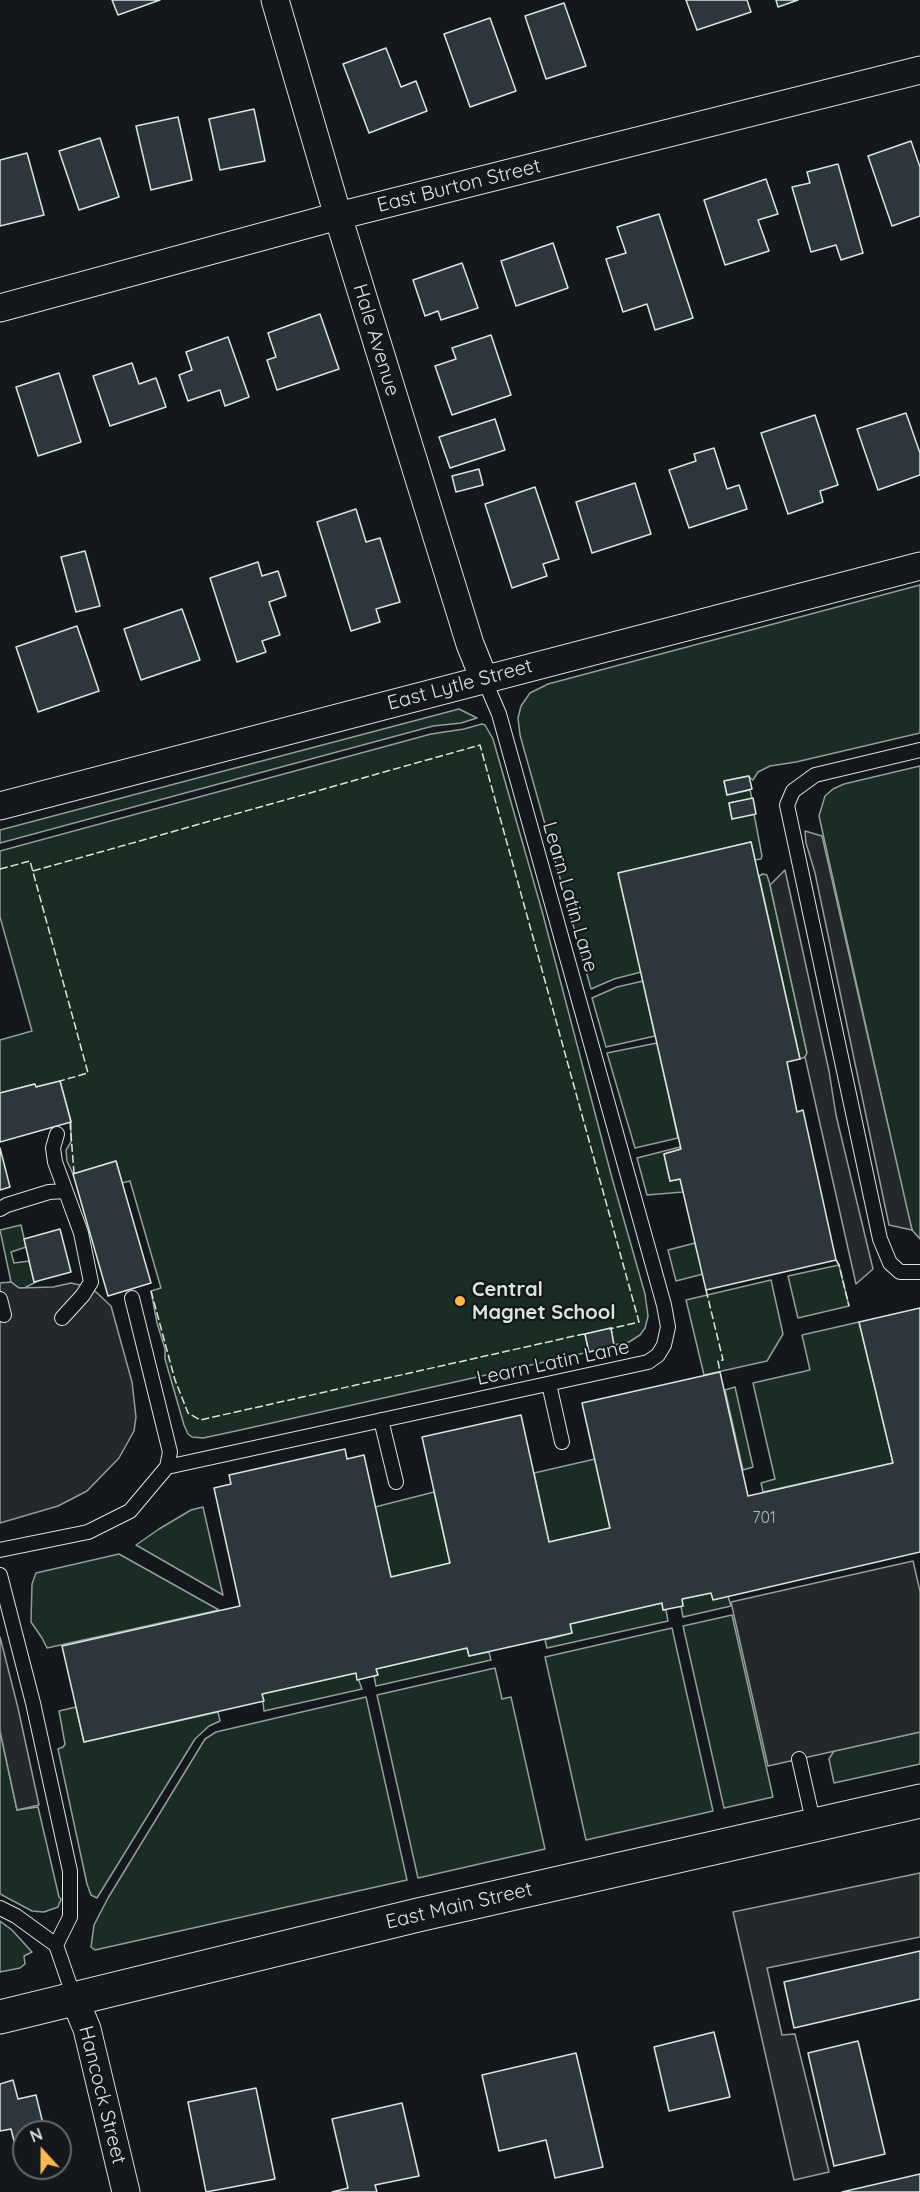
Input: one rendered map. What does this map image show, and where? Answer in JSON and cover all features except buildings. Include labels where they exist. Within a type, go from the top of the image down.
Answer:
[{"type":"street","name":"Hale Avenue","points":[[275,0],[338,216],[470,644],[484,679]]},
{"type":"street","name":"East Burton Street","points":[[0,308],[338,216],[920,70]]},
{"type":"street","name":"East Lytle Street","points":[[0,806],[920,566]]},
{"type":"street","name":"East Main Street","points":[[0,2017],[418,1915],[920,1801]]},
{"type":"street","name":"Hancock Street","points":[[75,2000],[87,2029],[126,2192]]},
{"type":"lane","name":"Learn Latin Lane","points":[[167,1467],[648,1362],[658,1355],[664,1345],[668,1327],[661,1294],[499,714],[484,679]]},
{"type":"lane","points":[[920,750],[815,775],[793,791],[787,805],[880,1239],[890,1263],[900,1272],[920,1272]]},
{"type":"lane","points":[[57,1134],[53,1148],[55,1162],[81,1233],[91,1282],[83,1295],[62,1317]]},
{"type":"lane","points":[[0,1209],[49,1192],[65,1191]]},
{"type":"lane","points":[[1,1545],[88,1532],[130,1510],[167,1467],[170,1452],[132,1298]]},
{"type":"lane","points":[[0,1299],[4,1315]]},
{"type":"lane","points":[[549,1384],[562,1442]]},
{"type":"lane","points":[[381,1420],[396,1482]]},
{"type":"lane","points":[[0,1575],[33,1703],[69,1871],[70,1917],[56,1945]]},
{"type":"lane","points":[[799,1759],[814,1825]]},
{"type":"lane","points":[[0,1908],[56,1945],[75,2000]]},
{"type":"green space","points":[[920,585],[920,733],[770,766],[758,772],[753,780],[748,776],[724,781],[727,795],[750,790],[752,799],[729,803],[732,819],[754,814],[761,859],[755,860],[751,842],[618,873],[641,972],[614,979],[591,989],[520,735],[518,718],[521,706],[530,693],[548,684]]},
{"type":"green space","points":[[459,709],[477,718],[461,723],[433,726],[0,843],[0,830]]},
{"type":"green space","points":[[485,725],[493,739],[542,911],[645,1294],[648,1316],[645,1328],[640,1335],[629,1342],[614,1345],[611,1328],[585,1334],[589,1352],[236,1431],[203,1438],[192,1437],[184,1425],[165,1359],[165,1349],[151,1291],[161,1288],[130,1181],[122,1183],[116,1161],[73,1174],[67,1161],[66,1150],[71,1142],[71,1121],[60,1081],[36,1087],[34,1084],[0,1093],[0,1040],[32,1031],[0,917],[0,851],[431,734]]},
{"type":"green space","points":[[920,766],[920,1239],[912,1230],[908,1215],[819,816],[825,796],[833,789],[844,784]]},
{"type":"green space","points":[[767,875],[770,885],[807,1053],[800,1059],[759,876]]},
{"type":"green space","points":[[643,981],[655,1036],[606,1047],[592,998],[617,987]]},
{"type":"green space","points":[[657,1043],[678,1138],[635,1148],[607,1053]]},
{"type":"green space","points":[[680,1147],[681,1149],[664,1154],[670,1181],[680,1179],[683,1192],[647,1195],[637,1158]]},
{"type":"green space","points":[[21,1225],[26,1247],[11,1252],[14,1263],[29,1261],[34,1281],[38,1281],[24,1288],[19,1288],[11,1282],[0,1230]]},
{"type":"green space","points":[[695,1243],[703,1274],[676,1281],[668,1250]]},
{"type":"green space","points":[[839,1265],[849,1306],[798,1318],[788,1276]]},
{"type":"green space","points":[[771,1280],[783,1334],[767,1361],[704,1375],[686,1300]]},
{"type":"green space","points":[[859,1322],[893,1463],[763,1492],[761,1483],[775,1479],[753,1383],[810,1370],[802,1335]]},
{"type":"green space","points":[[735,1387],[753,1467],[743,1470],[725,1390]]},
{"type":"green space","points":[[595,1459],[610,1528],[549,1542],[534,1473]]},
{"type":"green space","points":[[434,1492],[450,1563],[391,1577],[375,1507]]},
{"type":"green space","points":[[203,1507],[223,1595],[136,1545],[191,1510]]},
{"type":"green space","points":[[119,1554],[219,1610],[47,1648],[31,1622],[32,1584],[36,1573]]},
{"type":"green space","points":[[711,1593],[728,1596],[731,1606],[683,1617],[682,1599]]},
{"type":"green space","points":[[662,1603],[668,1621],[547,1648],[545,1640],[572,1633],[570,1624]]},
{"type":"green space","points":[[732,1615],[773,1797],[724,1808],[683,1626]]},
{"type":"green space","points":[[672,1628],[713,1811],[586,1840],[545,1657]]},
{"type":"green space","points":[[467,1648],[469,1656],[489,1652],[491,1660],[376,1686],[374,1676],[378,1675],[376,1669]]},
{"type":"green space","points":[[495,1668],[502,1699],[511,1697],[545,1849],[418,1878],[377,1695]]},
{"type":"green space","points":[[356,1673],[362,1689],[264,1711],[262,1694]]},
{"type":"green space","points":[[366,1697],[407,1880],[95,1950],[91,1947],[94,1925],[108,1898],[205,1739],[216,1732]]},
{"type":"green space","points":[[76,1707],[84,1742],[218,1712],[220,1721],[209,1726],[195,1739],[97,1898],[91,1895],[87,1884],[58,1749],[65,1744],[59,1711]]},
{"type":"green space","points":[[0,1731],[17,1810],[38,1807],[61,1899],[58,1907],[44,1912],[32,1911],[0,1894]]},
{"type":"green space","points":[[920,1732],[920,1764],[834,1783],[829,1759],[834,1751]]},
{"type":"green space","points":[[0,1921],[12,1930],[32,1952],[24,1956],[25,1964],[20,1968],[0,1972]]},
{"type":"shaded area","points":[[805,831],[822,836],[912,1230],[889,1225]]},
{"type":"shaded area","points":[[785,870],[829,1071],[836,1115],[873,1269],[856,1284],[805,1057],[807,1053],[770,885]]},
{"type":"shaded area","points":[[11,1282],[19,1288],[53,1287],[71,1283],[84,1286],[96,1292],[111,1306],[132,1382],[136,1417],[134,1431],[119,1458],[87,1491],[58,1506],[0,1523],[0,1283]]},
{"type":"shaded area","points":[[913,1561],[920,1591],[920,1732],[768,1766],[731,1602]]},
{"type":"shaded area","points":[[0,1637],[39,1805],[17,1810],[0,1731]]},
{"type":"shaded area","points":[[920,1873],[920,1937],[767,1968],[782,2035],[795,2034],[829,2172],[794,2180],[733,1912]]},
{"type":"fence","points":[[33,871],[480,745],[639,1322],[609,1329]]},
{"type":"fence","points":[[0,869],[30,861],[88,1073],[60,1081]]},
{"type":"fence","points":[[70,1122],[74,1173]]},
{"type":"fence","points":[[836,1260],[849,1306]]},
{"type":"fence","points":[[706,1290],[723,1360],[718,1361],[720,1372]]},
{"type":"fence","points":[[151,1291],[175,1380],[188,1413],[200,1420],[588,1333]]},
{"type":"place","name":"Central Magnet School","points":[[460,1301]]}]
